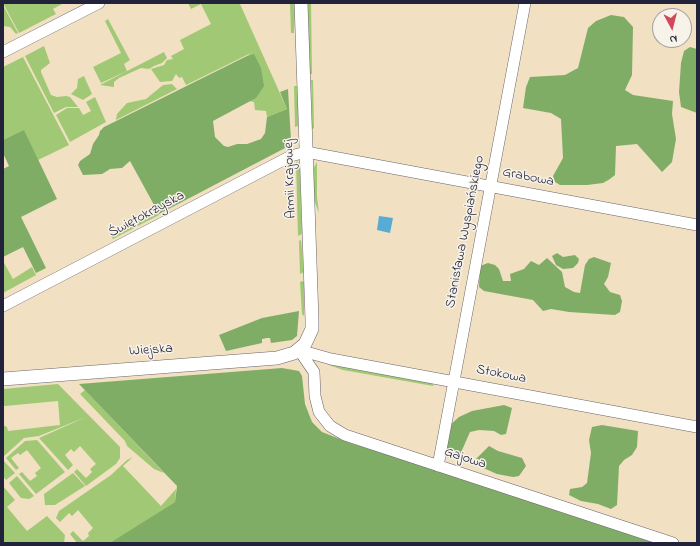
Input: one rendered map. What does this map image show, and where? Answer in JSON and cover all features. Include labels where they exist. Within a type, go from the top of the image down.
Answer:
[{"type":"street","points":[[3,52],[99,3]]},
{"type":"street","name":"Armii Krajowej","points":[[299,350],[308,339],[312,330],[301,3]]},
{"type":"street","name":"Stanisława Wyspiańskiego","points":[[438,466],[525,3]]},
{"type":"street","name":"Grabowa","points":[[306,152],[697,225]]},
{"type":"street","name":"Świętokrzyska","points":[[3,306],[291,156],[306,152]]},
{"type":"street","name":"Wiejska","points":[[3,379],[277,358],[289,356],[299,350]]},
{"type":"street","name":"Stokowa","points":[[299,350],[314,356],[697,427]]},
{"type":"street","name":"Gajowa","points":[[299,350],[314,372],[315,396],[319,412],[330,426],[344,435],[673,543]]},
{"type":"green space","points":[[3,3],[62,4],[53,9],[56,14],[19,33]]},
{"type":"green space","points":[[188,3],[245,3],[240,4],[287,109],[267,117],[266,111],[255,110],[254,102],[249,101],[255,98],[254,55],[247,56],[251,53],[186,85],[182,77],[179,78],[176,74],[172,81],[160,82],[151,69],[164,65],[167,60],[173,59],[171,56],[184,49],[180,40],[211,24],[201,4],[191,9]]},
{"type":"green space","points":[[290,3],[295,3],[294,33],[291,33]]},
{"type":"green space","points":[[307,3],[311,3],[312,74],[310,74]]},
{"type":"green space","points":[[3,5],[18,33],[16,34],[10,27],[3,26]]},
{"type":"green space","points":[[611,15],[624,17],[633,27],[632,75],[625,90],[633,95],[673,101],[672,114],[676,139],[672,162],[662,172],[637,144],[616,146],[615,175],[610,179],[603,183],[587,185],[560,185],[555,182],[553,176],[563,158],[561,119],[551,113],[523,108],[526,87],[530,77],[565,75],[578,68],[588,28],[596,21]]},
{"type":"green space","points":[[108,19],[130,60],[124,64],[127,71],[101,83],[93,67],[121,53],[105,21]]},
{"type":"green space","points":[[44,46],[50,63],[41,70],[41,72],[51,95],[57,97],[70,97],[78,107],[66,107],[54,113],[25,56]]},
{"type":"green space","points":[[688,48],[697,49],[697,113],[681,107],[679,92],[681,63],[684,51]]},
{"type":"green space","points":[[164,52],[167,58],[162,63],[149,69],[141,68],[119,78],[114,82],[114,87],[100,85]]},
{"type":"green space","points":[[254,54],[261,68],[264,86],[256,98],[213,121],[215,137],[224,146],[228,147],[237,144],[247,144],[261,139],[265,133],[267,117],[287,109],[280,92],[288,89],[291,141],[287,147],[159,214],[130,161],[122,168],[110,169],[102,174],[83,175],[78,165],[80,161],[90,154],[93,144],[104,127],[247,56]]},
{"type":"green space","points":[[23,57],[69,145],[38,160],[24,131],[3,140],[3,67]]},
{"type":"green space","points":[[84,76],[92,94],[83,100],[71,94],[77,88],[78,79]]},
{"type":"green space","points":[[311,80],[313,80],[314,128],[312,129]]},
{"type":"green space","points":[[172,84],[177,89],[116,120],[117,114],[127,103],[146,99],[163,85]]},
{"type":"green space","points":[[294,86],[298,86],[298,126],[295,127]]},
{"type":"green space","points":[[95,97],[106,122],[70,142],[56,115],[67,108],[79,108],[83,115],[91,111],[86,102]]},
{"type":"green space","points":[[24,130],[57,199],[21,217],[46,268],[36,273],[23,247],[3,257],[3,169],[9,166],[3,153],[3,140]]},
{"type":"green space","points":[[296,162],[298,162],[300,166],[302,234],[298,236]]},
{"type":"green space","points":[[317,162],[317,197],[319,213],[314,200],[313,169]]},
{"type":"green space","points":[[157,212],[159,215],[113,239],[111,236]]},
{"type":"green space","points":[[301,240],[304,272],[300,274],[299,241]]},
{"type":"green space","points":[[557,253],[563,257],[575,255],[579,259],[578,263],[573,268],[563,269],[556,265],[552,256]]},
{"type":"green space","points":[[594,257],[611,263],[608,277],[604,284],[610,292],[620,295],[622,301],[620,312],[615,315],[569,312],[551,309],[543,311],[533,300],[484,291],[479,287],[480,266],[488,263],[495,265],[499,269],[503,281],[511,281],[510,274],[524,269],[531,261],[539,265],[547,258],[562,272],[565,287],[574,292],[580,293],[585,265],[589,259]]},
{"type":"green space","points":[[3,261],[13,279],[32,267],[36,275],[3,293]]},
{"type":"green space","points":[[300,282],[304,282],[304,316],[302,314]]},
{"type":"green space","points":[[299,311],[297,336],[292,340],[271,343],[270,338],[267,338],[262,339],[262,343],[226,351],[219,335],[262,318]]},
{"type":"green space","points":[[329,365],[434,382],[433,386],[343,370]]},
{"type":"green space","points":[[282,368],[299,371],[302,376],[305,404],[312,422],[322,432],[350,443],[671,543],[110,543],[175,502],[177,486],[79,384]]},
{"type":"green space","points":[[58,384],[120,447],[120,458],[116,464],[86,486],[74,472],[77,469],[86,478],[92,472],[90,469],[96,464],[80,446],[74,452],[71,449],[65,455],[73,465],[68,470],[39,438],[86,417],[39,436],[24,438],[3,457],[3,425],[7,427],[8,431],[60,425],[58,401],[5,406],[3,405],[3,389]]},
{"type":"green space","points":[[85,390],[164,473],[154,469],[127,446],[125,441],[80,394]]},
{"type":"green space","points":[[504,405],[512,408],[506,434],[501,435],[494,431],[479,430],[470,432],[459,457],[451,458],[446,451],[449,426],[459,417],[472,411]]},
{"type":"green space","points":[[602,425],[638,431],[637,447],[632,455],[624,460],[619,466],[617,505],[611,509],[598,504],[581,501],[569,495],[570,489],[582,487],[587,483],[591,453],[589,440],[592,427]]},
{"type":"green space","points":[[37,440],[65,472],[36,494],[19,474],[22,472],[30,481],[37,476],[35,473],[41,468],[27,450],[20,455],[18,453],[11,458],[19,468],[16,470],[6,458],[25,441]]},
{"type":"green space","points":[[489,446],[498,451],[522,458],[526,466],[519,476],[513,477],[497,474],[472,463]]},
{"type":"green space","points":[[133,457],[123,466],[161,506],[176,489],[175,502],[112,543],[77,543],[70,534],[73,531],[83,541],[89,536],[88,533],[93,528],[78,510],[72,516],[69,513],[60,522],[56,518],[59,511],[111,475],[127,460]]},
{"type":"green space","points":[[3,460],[15,473],[6,480],[3,476]]},
{"type":"green space","points":[[73,473],[85,486],[55,505],[45,505],[44,494]]},
{"type":"green space","points":[[17,476],[34,496],[29,499],[21,498],[9,483]]},
{"type":"green space","points":[[3,486],[15,500],[7,507],[27,531],[47,516],[65,535],[64,543],[3,543]]},
{"type":"water","points":[[379,216],[393,218],[390,233],[377,230]]}]
